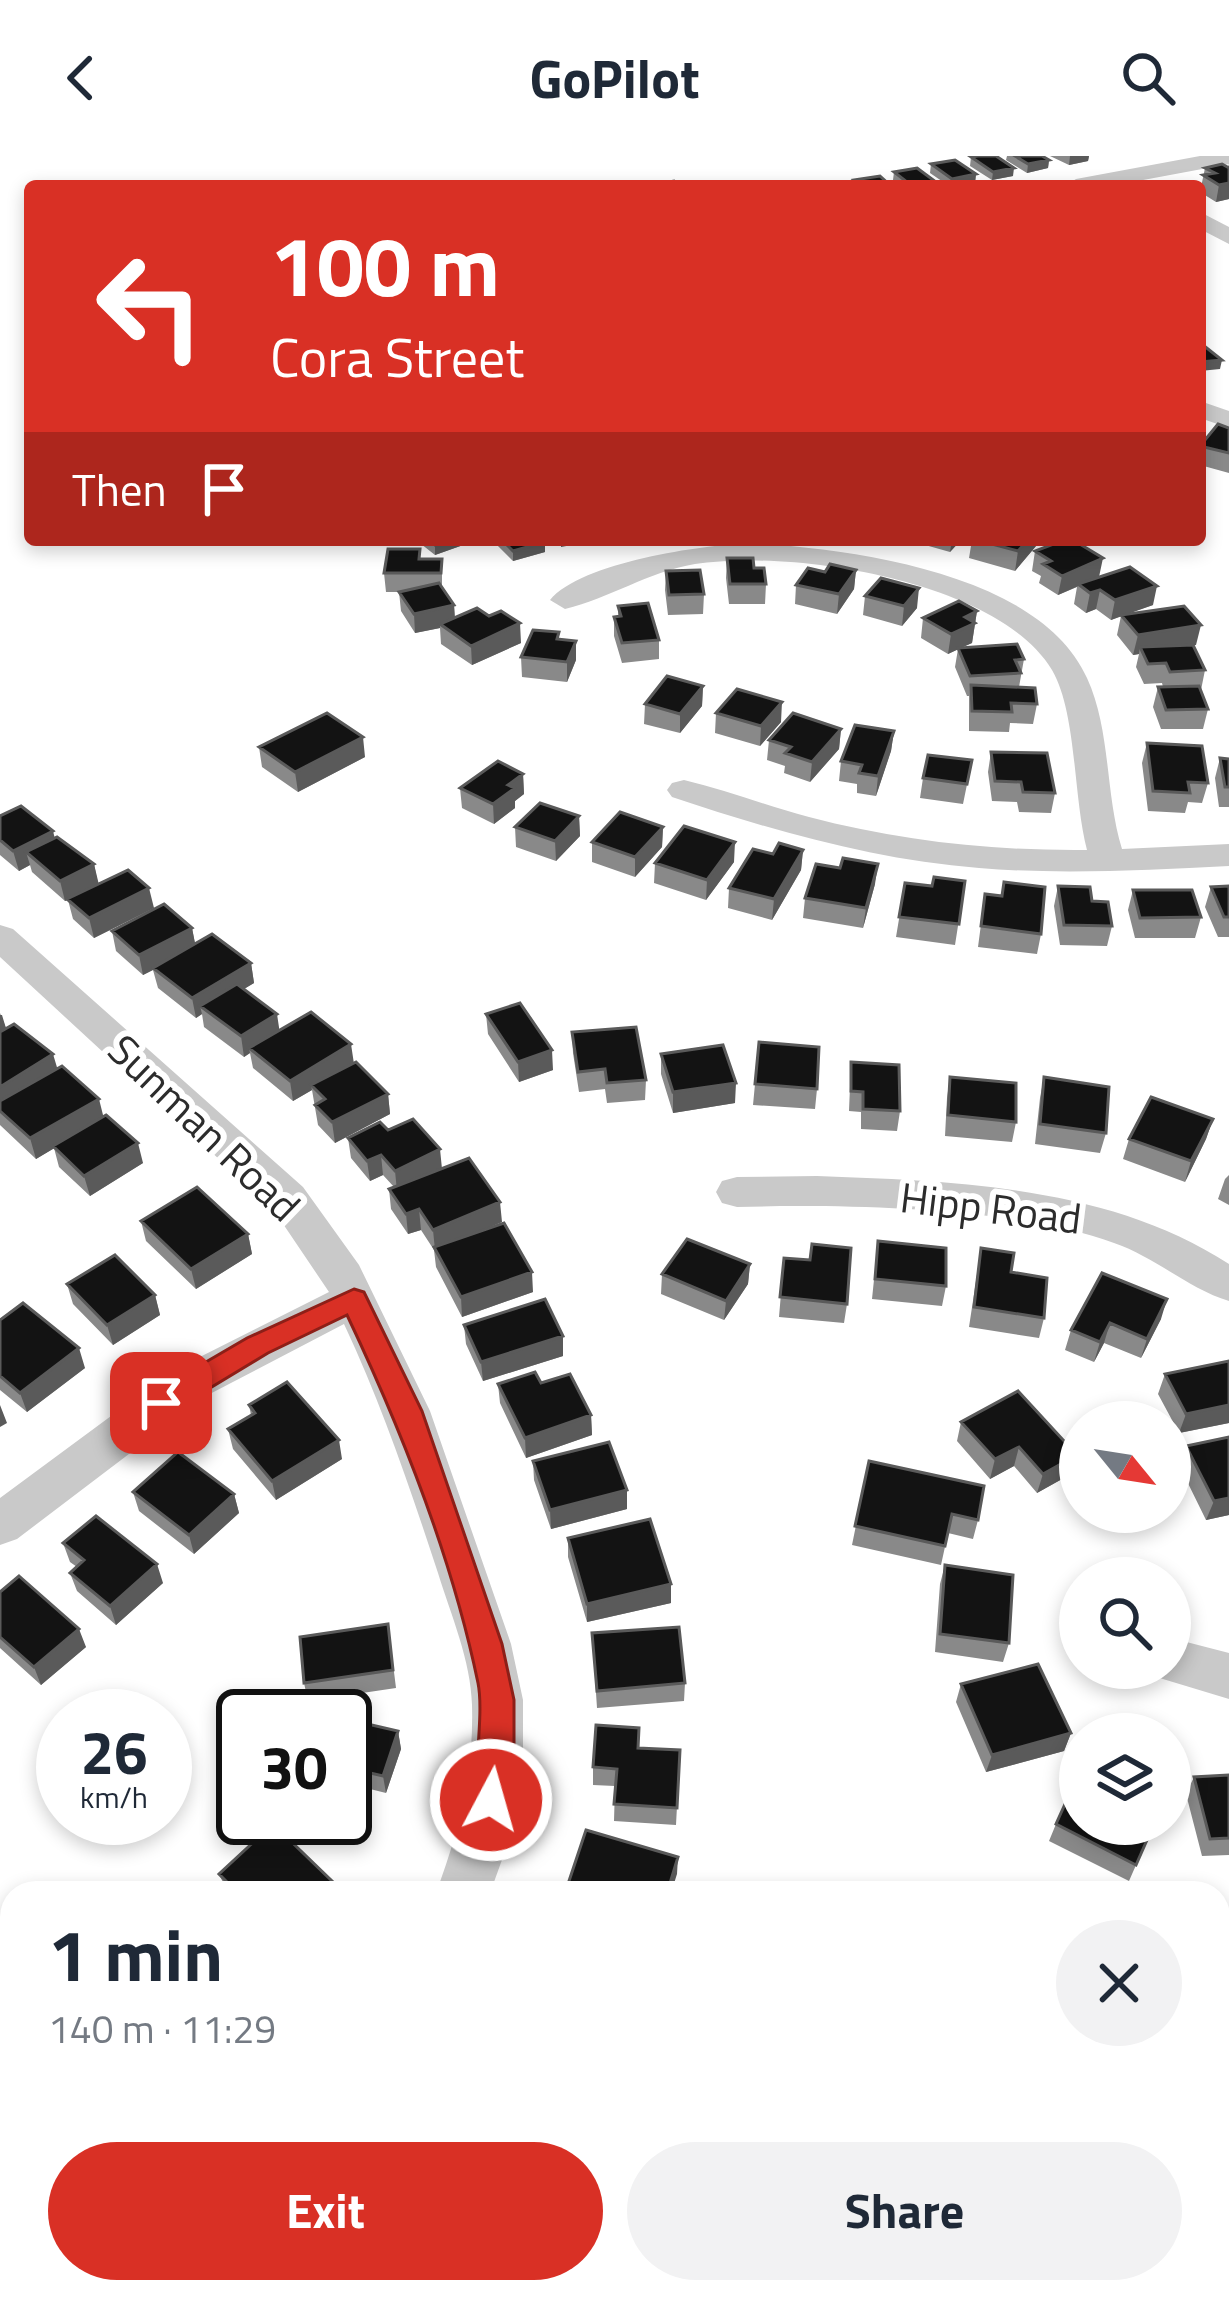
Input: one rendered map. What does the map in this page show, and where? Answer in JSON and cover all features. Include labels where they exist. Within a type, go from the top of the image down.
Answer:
[{"type":"street","points":[[1144,180],[1228,156]]},
{"type":"street","points":[[566,600],[627,572],[670,561],[756,551],[844,560],[955,589],[983,602],[1036,634],[1059,656],[1074,682],[1092,803],[1107,858]]},
{"type":"street","points":[[684,790],[808,829],[916,849],[1016,860],[1229,856]]},
{"type":"street","name":"Sunman Road","points":[[0,938],[288,1198],[338,1265],[407,1411],[486,1644],[498,1700],[497,1765],[484,1835],[467,1881]]},
{"type":"street","name":"Hipp Road","points":[[737,1192],[825,1188],[1066,1211],[1152,1239],[1229,1286]]},
{"type":"street","points":[[0,1525],[188,1384],[354,1300]]},
{"type":"street","points":[[1191,1665],[1229,1676]]},
{"type":"building","points":[[996,156],[1014,168],[993,172],[971,157]]},
{"type":"building","points":[[1015,156],[1042,156],[1049,160],[1028,164]]},
{"type":"building","points":[[955,160],[976,174],[952,179],[931,164]]},
{"type":"building","points":[[1222,164],[1229,168],[1229,183],[1219,185],[1203,175],[1215,173],[1205,168]]},
{"type":"building","points":[[917,168],[933,180],[904,180],[894,172]]},
{"type":"building","points":[[1206,347],[1222,360],[1206,361]]},
{"type":"building","points":[[1218,424],[1229,428],[1229,453],[1206,447],[1206,439]]},
{"type":"building","points":[[1048,546],[1083,546],[1103,558],[1062,576],[1043,564],[1051,561],[1035,551]]},
{"type":"building","points":[[388,549],[420,549],[419,559],[442,559],[441,573],[384,573]]},
{"type":"building","points":[[727,558],[753,558],[754,568],[764,568],[766,584],[730,584]]},
{"type":"building","points":[[830,564],[856,570],[839,594],[796,585],[808,568],[825,572]]},
{"type":"building","points":[[1130,567],[1157,586],[1115,600],[1078,584]]},
{"type":"building","points":[[700,570],[704,594],[669,595],[666,571]]},
{"type":"building","points":[[881,578],[919,588],[904,606],[865,596]]},
{"type":"building","points":[[439,583],[454,605],[414,614],[399,592]]},
{"type":"building","points":[[959,601],[977,611],[965,617],[975,623],[951,634],[923,618]]},
{"type":"building","points":[[648,603],[659,640],[622,643],[614,617],[621,616],[618,606]]},
{"type":"building","points":[[1184,606],[1201,625],[1138,635],[1121,615]]},
{"type":"building","points":[[477,608],[489,616],[501,611],[520,623],[471,646],[440,624]]},
{"type":"building","points":[[533,630],[559,632],[557,639],[576,641],[567,662],[521,657]]},
{"type":"building","points":[[1017,644],[1024,659],[1015,660],[1021,673],[970,676],[958,648]]},
{"type":"building","points":[[1193,645],[1205,670],[1170,672],[1166,663],[1148,664],[1140,647]]},
{"type":"building","points":[[667,676],[703,686],[680,714],[645,704]]},
{"type":"building","points":[[971,685],[1035,688],[1037,704],[1011,703],[1012,712],[972,711]]},
{"type":"building","points":[[1199,686],[1208,709],[1166,710],[1158,687]]},
{"type":"building","points":[[737,689],[782,702],[761,726],[716,713]]},
{"type":"building","points":[[327,713],[363,737],[295,772],[259,747]]},
{"type":"building","points":[[793,713],[841,729],[812,762],[785,753],[791,747],[769,740]]},
{"type":"building","points":[[855,725],[894,731],[878,776],[859,773],[862,765],[841,761]]},
{"type":"building","points":[[1147,743],[1202,746],[1208,783],[1188,782],[1190,793],[1153,791]]},
{"type":"building","points":[[991,752],[1047,753],[1055,793],[1023,792],[1021,782],[995,781]]},
{"type":"building","points":[[928,755],[972,760],[967,784],[923,778]]},
{"type":"building","points":[[1220,758],[1229,759],[1229,787],[1225,787]]},
{"type":"building","points":[[498,761],[523,774],[508,785],[515,788],[493,804],[460,788]]},
{"type":"building","points":[[540,803],[579,816],[555,841],[515,827]]},
{"type":"building","points":[[21,806],[53,831],[13,851],[0,840],[0,816]]},
{"type":"building","points":[[620,812],[663,827],[635,857],[592,842]]},
{"type":"building","points":[[684,826],[735,842],[707,880],[655,863]]},
{"type":"building","points":[[57,837],[94,864],[60,881],[26,852]]},
{"type":"building","points":[[779,843],[803,850],[774,899],[729,888],[753,849],[773,854]]},
{"type":"building","points":[[843,858],[878,864],[866,908],[805,898],[816,864],[840,868]]},
{"type":"building","points":[[128,870],[149,888],[89,918],[67,899]]},
{"type":"building","points":[[934,877],[965,881],[959,924],[899,917],[905,883],[932,886]]},
{"type":"building","points":[[1004,882],[1045,887],[1041,934],[981,926],[985,894],[1002,896]]},
{"type":"building","points":[[1058,886],[1090,887],[1092,901],[1108,902],[1112,926],[1064,925]]},
{"type":"building","points":[[1229,886],[1229,917],[1224,917],[1211,887]]},
{"type":"building","points":[[1133,890],[1192,890],[1201,917],[1140,918]]},
{"type":"building","points":[[164,904],[192,928],[139,955],[112,931]]},
{"type":"building","points":[[212,934],[251,963],[192,998],[153,968]]},
{"type":"building","points":[[237,984],[277,1014],[241,1036],[200,1006]]},
{"type":"building","points":[[520,1003],[552,1050],[518,1062],[486,1014]]},
{"type":"building","points":[[311,1012],[351,1044],[290,1081],[249,1048]]},
{"type":"building","points":[[14,1024],[53,1054],[0,1087],[0,1032]]},
{"type":"building","points":[[636,1027],[646,1080],[607,1083],[605,1069],[578,1072],[572,1032]]},
{"type":"building","points":[[759,1042],[819,1047],[817,1089],[755,1084]]},
{"type":"building","points":[[723,1045],[736,1083],[673,1092],[661,1054]]},
{"type":"building","points":[[356,1062],[388,1094],[332,1122],[315,1105],[325,1099],[311,1085]]},
{"type":"building","points":[[851,1062],[899,1065],[900,1111],[863,1109],[863,1092],[851,1091]]},
{"type":"building","points":[[62,1066],[99,1099],[30,1138],[0,1111],[0,1101]]},
{"type":"building","points":[[950,1077],[1016,1083],[1016,1122],[948,1115]]},
{"type":"building","points":[[1044,1077],[1109,1087],[1106,1133],[1040,1124]]},
{"type":"building","points":[[1151,1097],[1213,1119],[1191,1161],[1129,1139]]},
{"type":"building","points":[[106,1115],[138,1143],[84,1176],[53,1146]]},
{"type":"building","points":[[413,1119],[440,1149],[395,1171],[381,1155],[367,1161],[348,1138],[380,1122],[388,1130]]},
{"type":"building","points":[[469,1158],[500,1202],[433,1230],[419,1209],[406,1214],[389,1189]]},
{"type":"building","points":[[197,1187],[248,1234],[191,1269],[141,1221]]},
{"type":"building","points":[[504,1223],[532,1272],[461,1297],[434,1247]]},
{"type":"building","points":[[687,1239],[750,1264],[726,1301],[662,1274]]},
{"type":"building","points":[[878,1241],[946,1248],[946,1286],[875,1279]]},
{"type":"building","points":[[812,1244],[851,1248],[847,1304],[780,1297],[784,1258],[810,1260]]},
{"type":"building","points":[[981,1248],[1014,1253],[1011,1272],[1047,1278],[1044,1318],[974,1307]]},
{"type":"building","points":[[115,1255],[155,1295],[107,1325],[67,1284]]},
{"type":"building","points":[[1102,1273],[1167,1299],[1147,1339],[1110,1323],[1100,1342],[1071,1330]]},
{"type":"building","points":[[545,1299],[563,1336],[481,1362],[464,1325]]},
{"type":"building","points":[[23,1303],[79,1348],[20,1393],[0,1376],[0,1320]]},
{"type":"building","points":[[1229,1361],[1229,1405],[1191,1413],[1191,1401],[1179,1401],[1165,1374]]},
{"type":"building","points":[[535,1372],[541,1383],[570,1374],[591,1415],[525,1438],[498,1384]]},
{"type":"building","points":[[287,1382],[339,1440],[272,1481],[228,1429],[255,1413],[249,1405]]},
{"type":"building","points":[[1018,1391],[1059,1435],[1059,1465],[1043,1474],[1019,1447],[995,1459],[961,1422]]},
{"type":"building","points":[[1229,1437],[1229,1498],[1214,1501],[1191,1456],[1191,1445]]},
{"type":"building","points":[[609,1442],[627,1490],[550,1510],[533,1461]]},
{"type":"building","points":[[178,1452],[234,1494],[189,1535],[133,1492]]},
{"type":"building","points":[[869,1461],[984,1486],[978,1520],[952,1514],[945,1546],[855,1526]]},
{"type":"building","points":[[96,1516],[157,1564],[110,1606],[70,1573],[84,1560],[63,1543]]},
{"type":"building","points":[[650,1519],[671,1584],[587,1604],[568,1538]]},
{"type":"building","points":[[945,1565],[1013,1575],[1009,1643],[940,1634]]},
{"type":"building","points":[[19,1576],[79,1629],[34,1667],[0,1637],[0,1592]]},
{"type":"building","points":[[388,1624],[393,1670],[304,1683],[300,1637]]},
{"type":"building","points":[[679,1627],[685,1683],[597,1691],[592,1633]]},
{"type":"building","points":[[1038,1664],[1061,1713],[1059,1736],[992,1755],[961,1684]]},
{"type":"building","points":[[372,1725],[398,1731],[383,1776],[372,1773]]},
{"type":"building","points":[[596,1725],[639,1728],[638,1748],[680,1750],[677,1808],[614,1804],[617,1769],[593,1767]]},
{"type":"building","points":[[1229,1775],[1229,1838],[1210,1839],[1194,1777]]},
{"type":"building","points":[[586,1830],[678,1857],[671,1881],[569,1881]]},
{"type":"building","points":[[250,1845],[295,1845],[332,1881],[226,1881],[219,1874]]},
{"type":"building","points":[[1097,1845],[1145,1845],[1136,1865]]},
{"type":"route","points":[[161,1403],[257,1346],[354,1300],[407,1411],[486,1644],[498,1700],[491,1800]]}]
